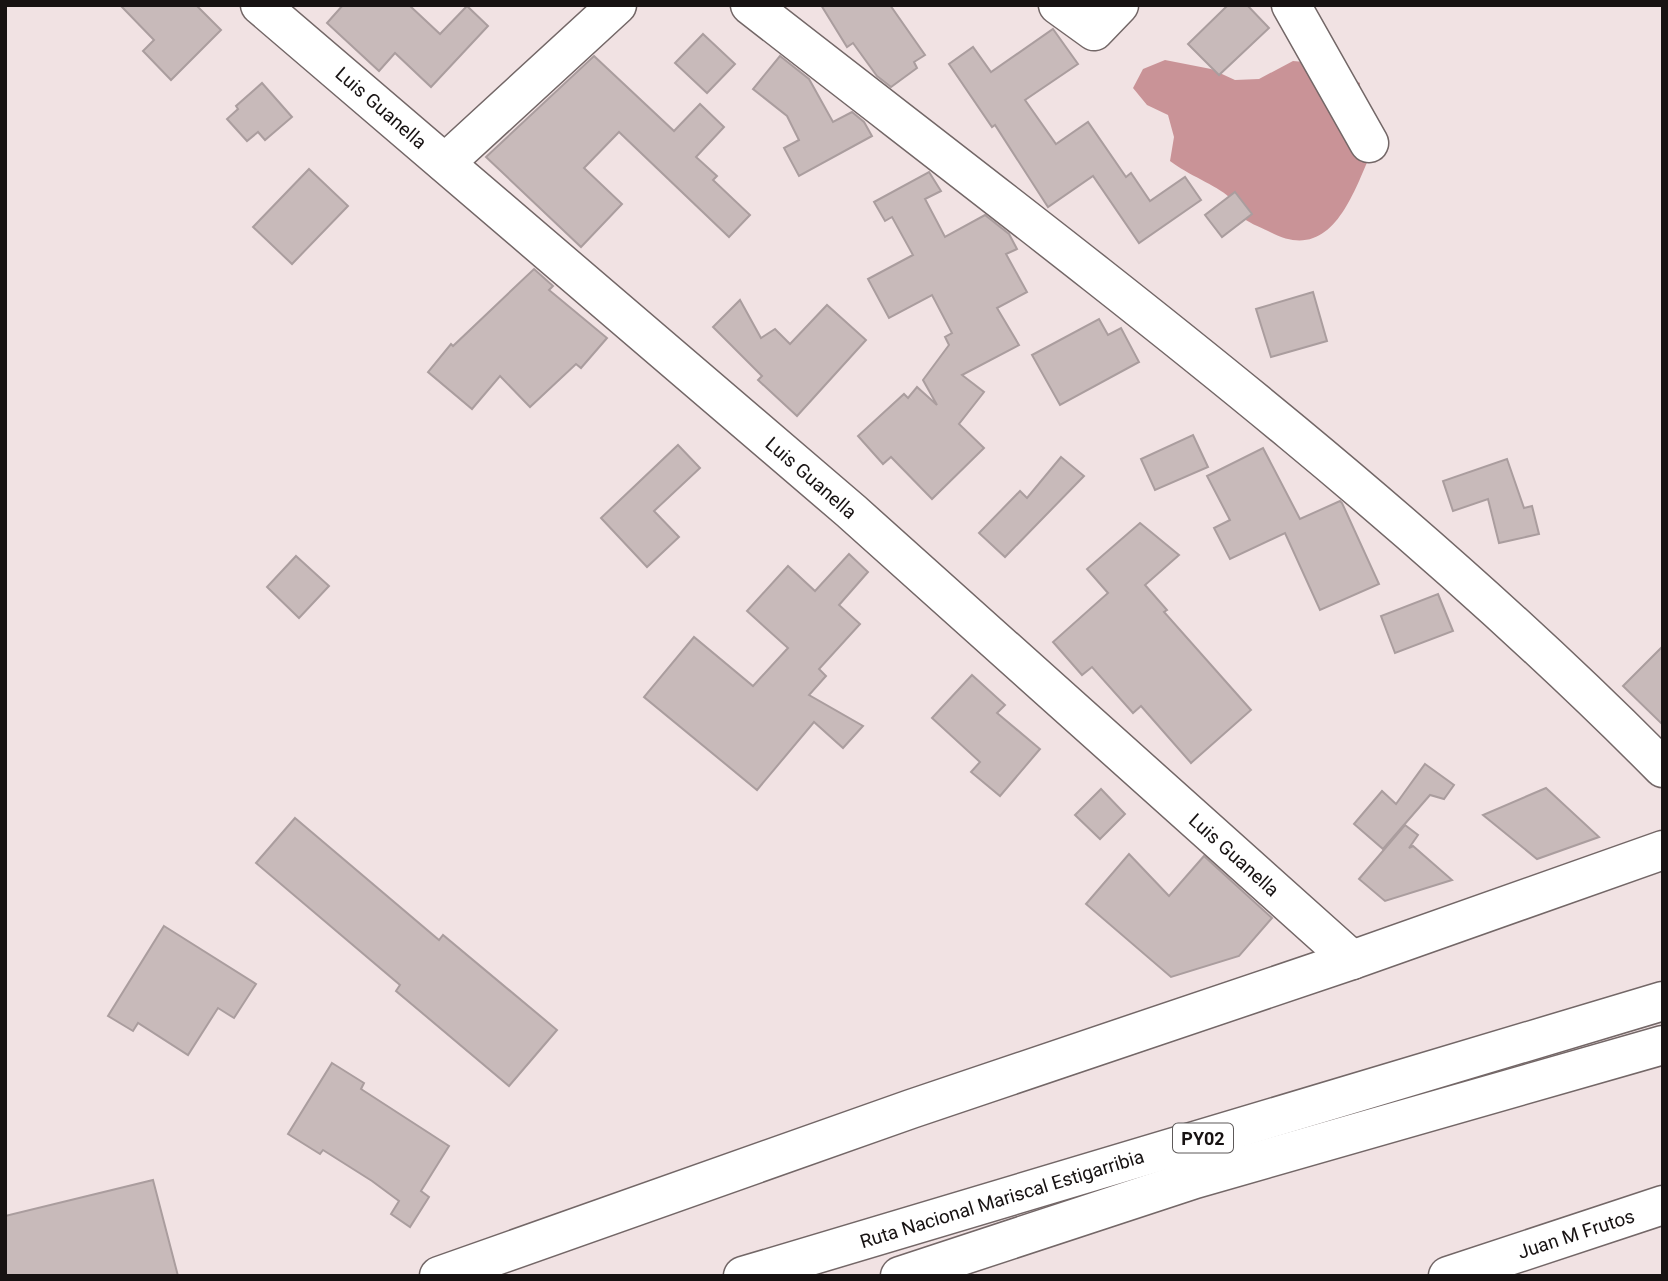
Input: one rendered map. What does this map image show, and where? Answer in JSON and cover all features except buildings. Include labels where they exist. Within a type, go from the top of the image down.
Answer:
[{"type":"main road","name":"Luis Guanella","points":[[260,5],[851,511],[1352,960]]},
{"type":"main road","points":[[445,163],[618,5]]},
{"type":"main road","points":[[750,5],[1125,298],[1388,511],[1584,688],[1663,768]]},
{"type":"main road","points":[[1058,5],[1094,32],[1119,5]]},
{"type":"main road","points":[[1291,5],[1369,143]]},
{"type":"main road","points":[[439,1276],[911,1109],[1352,960],[1663,850]]},
{"type":"main road","name":"Ruta Nacional Mariscal Estigarribia","points":[[743,1276],[1663,1001]]},
{"type":"main road","name":"Ruta Nacional Mariscal Estigarribia","points":[[900,1276],[1195,1179],[1663,1045]]},
{"type":"main road","name":"Juan M Frutos","points":[[1448,1276],[1663,1205]]},
{"type":"shaded area","points":[[1165,60],[1211,69],[1235,80],[1259,79],[1293,61],[1316,63],[1360,83],[1358,106],[1372,151],[1347,205],[1336,221],[1323,233],[1308,240],[1290,239],[1246,220],[1231,199],[1170,161],[1174,137],[1168,115],[1147,105],[1133,88],[1143,69]]}]
